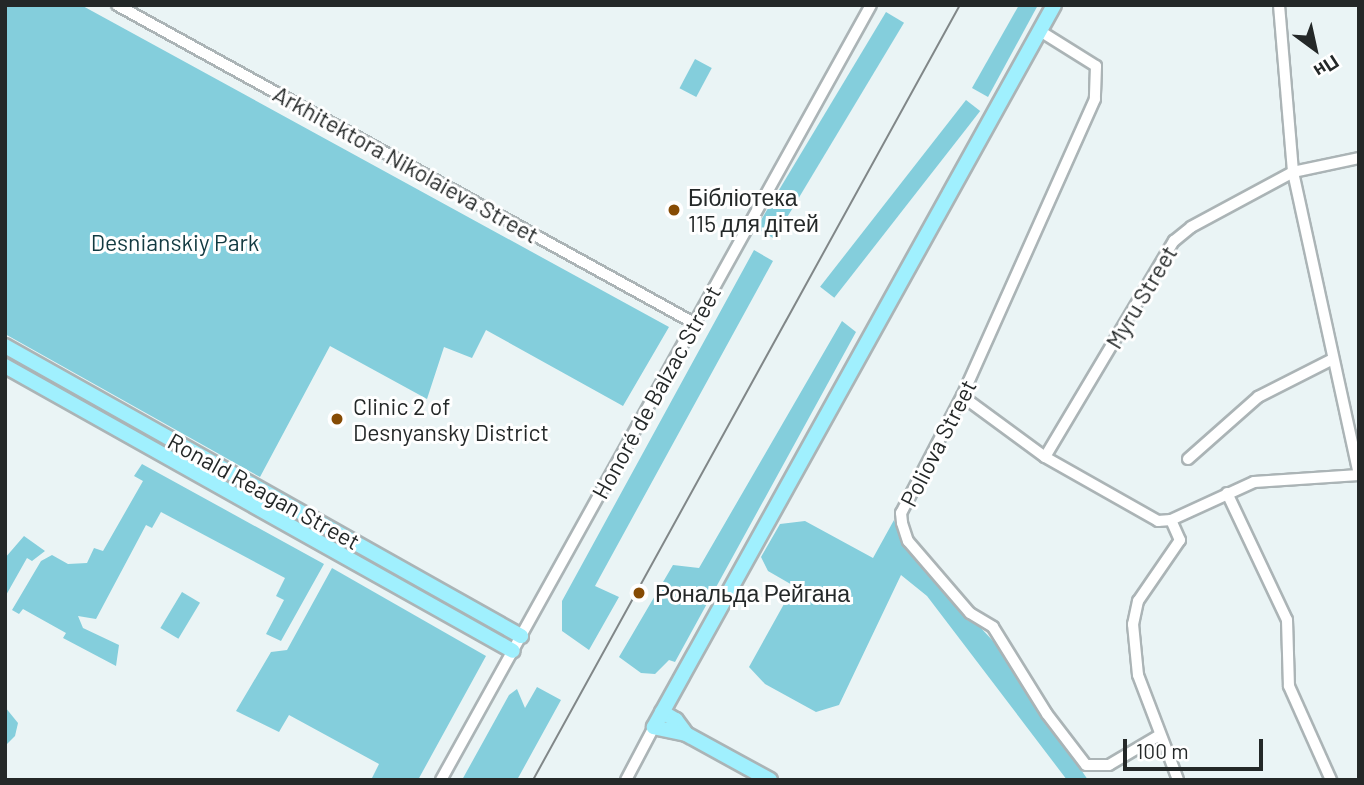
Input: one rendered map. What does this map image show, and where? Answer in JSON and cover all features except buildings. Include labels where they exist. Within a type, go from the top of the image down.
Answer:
[{"type":"main road","points":[[770,780],[686,734],[654,727],[1054,5]]},
{"type":"main road","name":"Ronald Reagan Street","points":[[5,346],[521,636]]},
{"type":"main road","name":"Ronald Reagan Street","points":[[5,366],[513,651]]},
{"type":"main road","points":[[662,712],[676,720],[686,734]]},
{"type":"street","name":"Arkhitektora Nikolaieva Street","points":[[117,5],[694,323]]},
{"type":"street","name":"Honoré de Balzac Street","points":[[441,780],[871,5]]},
{"type":"street","points":[[962,396],[1045,457],[1158,521],[1171,520],[1227,493],[1274,479],[1359,475],[1293,172],[1279,5]]},
{"type":"street","name":"Poliova Street","points":[[1040,31],[1096,66],[1095,99],[962,396],[901,513],[908,541],[970,613],[993,627],[1047,714],[1086,765],[1110,765],[1158,736]]},
{"type":"street","name":"Myru Street","points":[[1045,457],[1174,241],[1191,227],[1293,172],[1359,158]]},
{"type":"street","points":[[1188,459],[1258,397],[1333,359]]},
{"type":"street","points":[[1227,493],[1287,620],[1289,686],[1331,780]]},
{"type":"street","points":[[1171,520],[1180,540],[1133,613],[1138,675],[1158,736],[1178,780]]},
{"type":"street","points":[[626,780],[654,727]]},
{"type":"green space","name":"Desnianskiy Park","points":[[5,5],[81,5],[669,327],[623,406],[486,330],[472,358],[444,347],[427,399],[330,346],[260,477],[5,334]]},
{"type":"green space","points":[[1019,5],[1038,5],[988,97],[972,88]]},
{"type":"green space","points":[[886,12],[904,23],[774,239],[756,228]]},
{"type":"green space","points":[[695,59],[712,68],[696,97],[680,88]]},
{"type":"green space","points":[[966,100],[980,111],[834,298],[820,287]]},
{"type":"green space","points":[[754,250],[773,261],[595,586],[619,597],[589,650],[562,631],[562,601]]},
{"type":"green space","points":[[842,321],[856,332],[675,662],[669,660],[655,674],[641,673],[619,657],[673,565],[699,568]]},
{"type":"green space","points":[[142,464],[324,564],[281,641],[266,634],[284,600],[276,596],[285,578],[161,512],[152,528],[146,525],[96,619],[78,616],[83,628],[119,645],[116,666],[63,638],[66,633],[23,609],[19,614],[12,610],[41,561],[52,555],[68,564],[87,563],[94,548],[103,551],[143,481],[134,476]]},
{"type":"green space","points":[[894,520],[903,545],[994,642],[1088,780],[1067,780],[927,596],[901,575],[839,705],[816,712],[765,684],[749,667],[794,586],[768,571],[761,557],[780,524],[805,521],[873,558]]},
{"type":"green space","points":[[24,536],[45,551],[32,561],[27,558],[5,597],[5,558]]},
{"type":"green space","points":[[332,568],[486,656],[418,780],[371,780],[379,764],[289,715],[279,732],[236,711],[271,652],[287,650]]},
{"type":"green space","points":[[182,592],[200,603],[178,639],[160,628]]},
{"type":"green space","points":[[537,687],[561,700],[517,780],[462,780],[509,695],[517,689],[525,708]]},
{"type":"green space","points":[[5,707],[18,723],[15,736],[5,746]]},
{"type":"tram line","points":[[533,780],[960,5]]},
{"type":"place","name":"Бібліотека 115 для дітей","points":[[674,210]]},
{"type":"place","name":"Clinic 2 of Desnyansky District","points":[[337,419]]},
{"type":"place","name":"Рональда Рейгана","points":[[639,593]]}]
